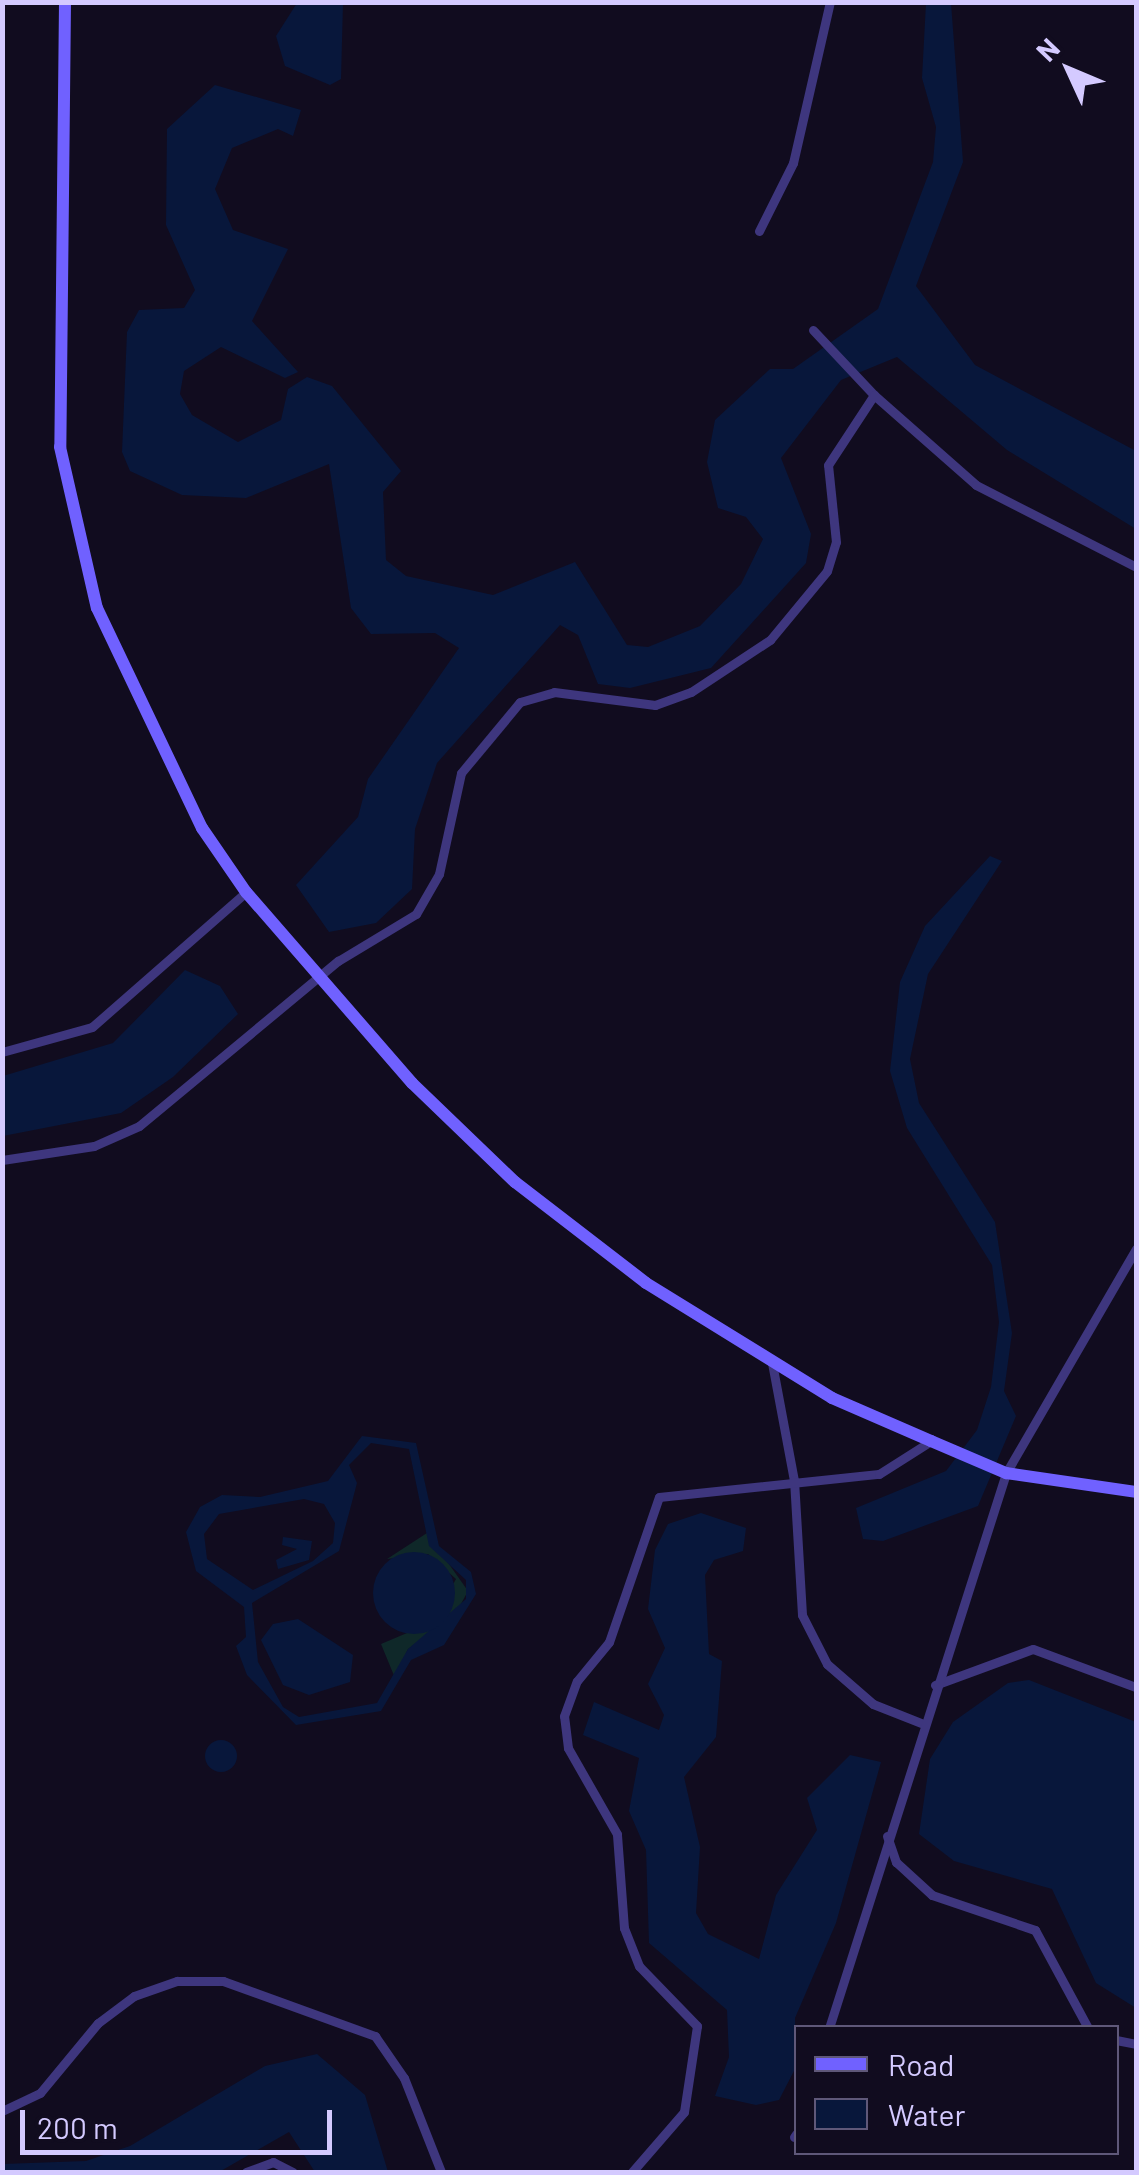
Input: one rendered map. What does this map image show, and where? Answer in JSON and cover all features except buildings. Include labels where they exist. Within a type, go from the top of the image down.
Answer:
[{"type":"street","points":[[65,2],[60,446],[98,608],[202,828],[246,892],[314,980],[515,1182],[634,1274],[772,1363],[930,1441],[1006,1473],[1136,1492]]},
{"type":"street","points":[[759,231],[792,163],[830,2]]},
{"type":"street","points":[[813,330],[874,396],[976,485],[1136,568]]},
{"type":"street","points":[[2,1160],[94,1146],[139,1126],[314,980],[416,914],[438,874],[461,773],[520,702],[554,692],[655,705],[691,692],[770,640],[827,571],[836,542],[828,466],[874,396]]},
{"type":"street","points":[[2,1052],[92,1027],[246,892]]},
{"type":"street","points":[[830,2025],[921,1723],[1006,1473],[1136,1249]]},
{"type":"street","points":[[772,1363],[794,1480],[802,1615],[819,1648],[873,1704],[921,1723]]},
{"type":"street","points":[[632,2172],[684,2112],[697,2026],[639,1966],[624,1928],[617,1834],[568,1748],[564,1716],[609,1642],[659,1497],[878,1474],[930,1441]]},
{"type":"street","points":[[934,1685],[1033,1650],[1136,1687]]},
{"type":"street","points":[[886,1834],[896,1862],[932,1895],[1035,1930],[1086,2025]]},
{"type":"street","points":[[2,2111],[40,2093],[98,2023],[134,1996],[177,1981],[223,1981],[374,2036],[404,2078],[441,2172]]},
{"type":"street","points":[[246,2172],[273,2162],[293,2172]]},
{"type":"green space","points":[[427,1533],[468,1591],[455,1615],[408,1649],[395,1678],[381,1644],[433,1622],[456,1579],[428,1554],[387,1559]]},
{"type":"water","points":[[297,3],[343,3],[341,79],[330,85],[285,66],[276,36]]},
{"type":"water","points":[[926,3],[951,3],[963,162],[916,286],[975,365],[1136,451],[1136,529],[1007,450],[897,357],[841,380],[781,458],[811,534],[806,563],[711,668],[630,688],[598,684],[578,635],[560,625],[437,763],[415,829],[412,889],[376,923],[329,932],[296,885],[358,817],[368,779],[459,648],[435,633],[371,634],[351,608],[329,464],[246,498],[182,495],[130,471],[122,452],[127,332],[139,310],[184,308],[195,290],[166,225],[167,129],[215,85],[301,110],[293,136],[278,129],[232,148],[215,189],[233,230],[288,249],[252,321],[298,372],[285,378],[221,347],[184,371],[180,394],[192,415],[238,442],[281,420],[288,389],[307,377],[332,386],[401,471],[383,492],[386,560],[406,576],[493,595],[575,562],[627,645],[648,647],[700,626],[741,584],[763,539],[746,517],[718,508],[707,462],[715,420],[770,369],[793,369],[878,309],[933,162],[936,127],[922,78]]},
{"type":"water","points":[[990,856],[1002,861],[928,974],[910,1059],[919,1103],[995,1222],[1012,1333],[1004,1391],[1016,1416],[978,1506],[883,1541],[863,1539],[856,1508],[946,1471],[977,1430],[991,1387],[999,1322],[992,1265],[907,1128],[890,1071],[900,982],[925,926]]},
{"type":"water","points":[[185,970],[220,986],[238,1014],[173,1077],[121,1113],[3,1136],[3,1076],[113,1043]]},
{"type":"water","points":[[362,1436],[416,1443],[439,1546],[471,1572],[476,1594],[444,1645],[411,1660],[381,1711],[296,1725],[247,1675],[236,1646],[246,1637],[244,1607],[196,1571],[186,1532],[200,1507],[222,1495],[260,1497],[328,1481]],"holes":[[[371,1443],[409,1449],[429,1546],[466,1580],[466,1599],[408,1649],[377,1703],[299,1717],[283,1707],[258,1662],[252,1603],[339,1551],[357,1483],[349,1465]],[[304,1499],[324,1504],[335,1523],[333,1543],[313,1561],[253,1590],[207,1559],[204,1534],[219,1514]]]},
{"type":"water","points":[[701,1513],[746,1528],[743,1551],[714,1560],[705,1575],[709,1654],[722,1661],[716,1737],[684,1777],[700,1847],[696,1913],[708,1934],[759,1959],[776,1895],[817,1830],[807,1798],[850,1755],[881,1762],[836,1923],[795,2018],[794,2071],[779,2100],[756,2105],[715,2096],[729,2057],[727,2010],[649,1943],[646,1850],[629,1811],[639,1758],[583,1735],[594,1702],[659,1730],[664,1715],[648,1684],[665,1648],[648,1609],[655,1550],[668,1524]]},
{"type":"water","points":[[283,1537],[312,1541],[309,1560],[278,1569],[276,1560],[297,1549],[282,1545]]},
{"type":"water","points":[[414,1552],[430,1555],[443,1564],[452,1577],[452,1609],[443,1622],[430,1631],[414,1634],[398,1631],[385,1622],[376,1609],[373,1593],[376,1577],[385,1564],[398,1555]]},
{"type":"water","points":[[298,1619],[353,1655],[350,1682],[309,1695],[283,1685],[261,1640],[273,1624]]},
{"type":"water","points":[[1029,1680],[1136,1722],[1136,2008],[1096,1983],[1052,1889],[954,1861],[919,1834],[930,1759],[953,1722],[1008,1683]]},
{"type":"water","points":[[221,1740],[232,1745],[237,1756],[232,1767],[221,1772],[210,1767],[205,1756],[210,1745]]},
{"type":"water","points":[[317,2054],[365,2095],[388,2172],[315,2172],[289,2132],[219,2172],[3,2172],[3,2164],[86,2161],[130,2146],[265,2066]]}]
